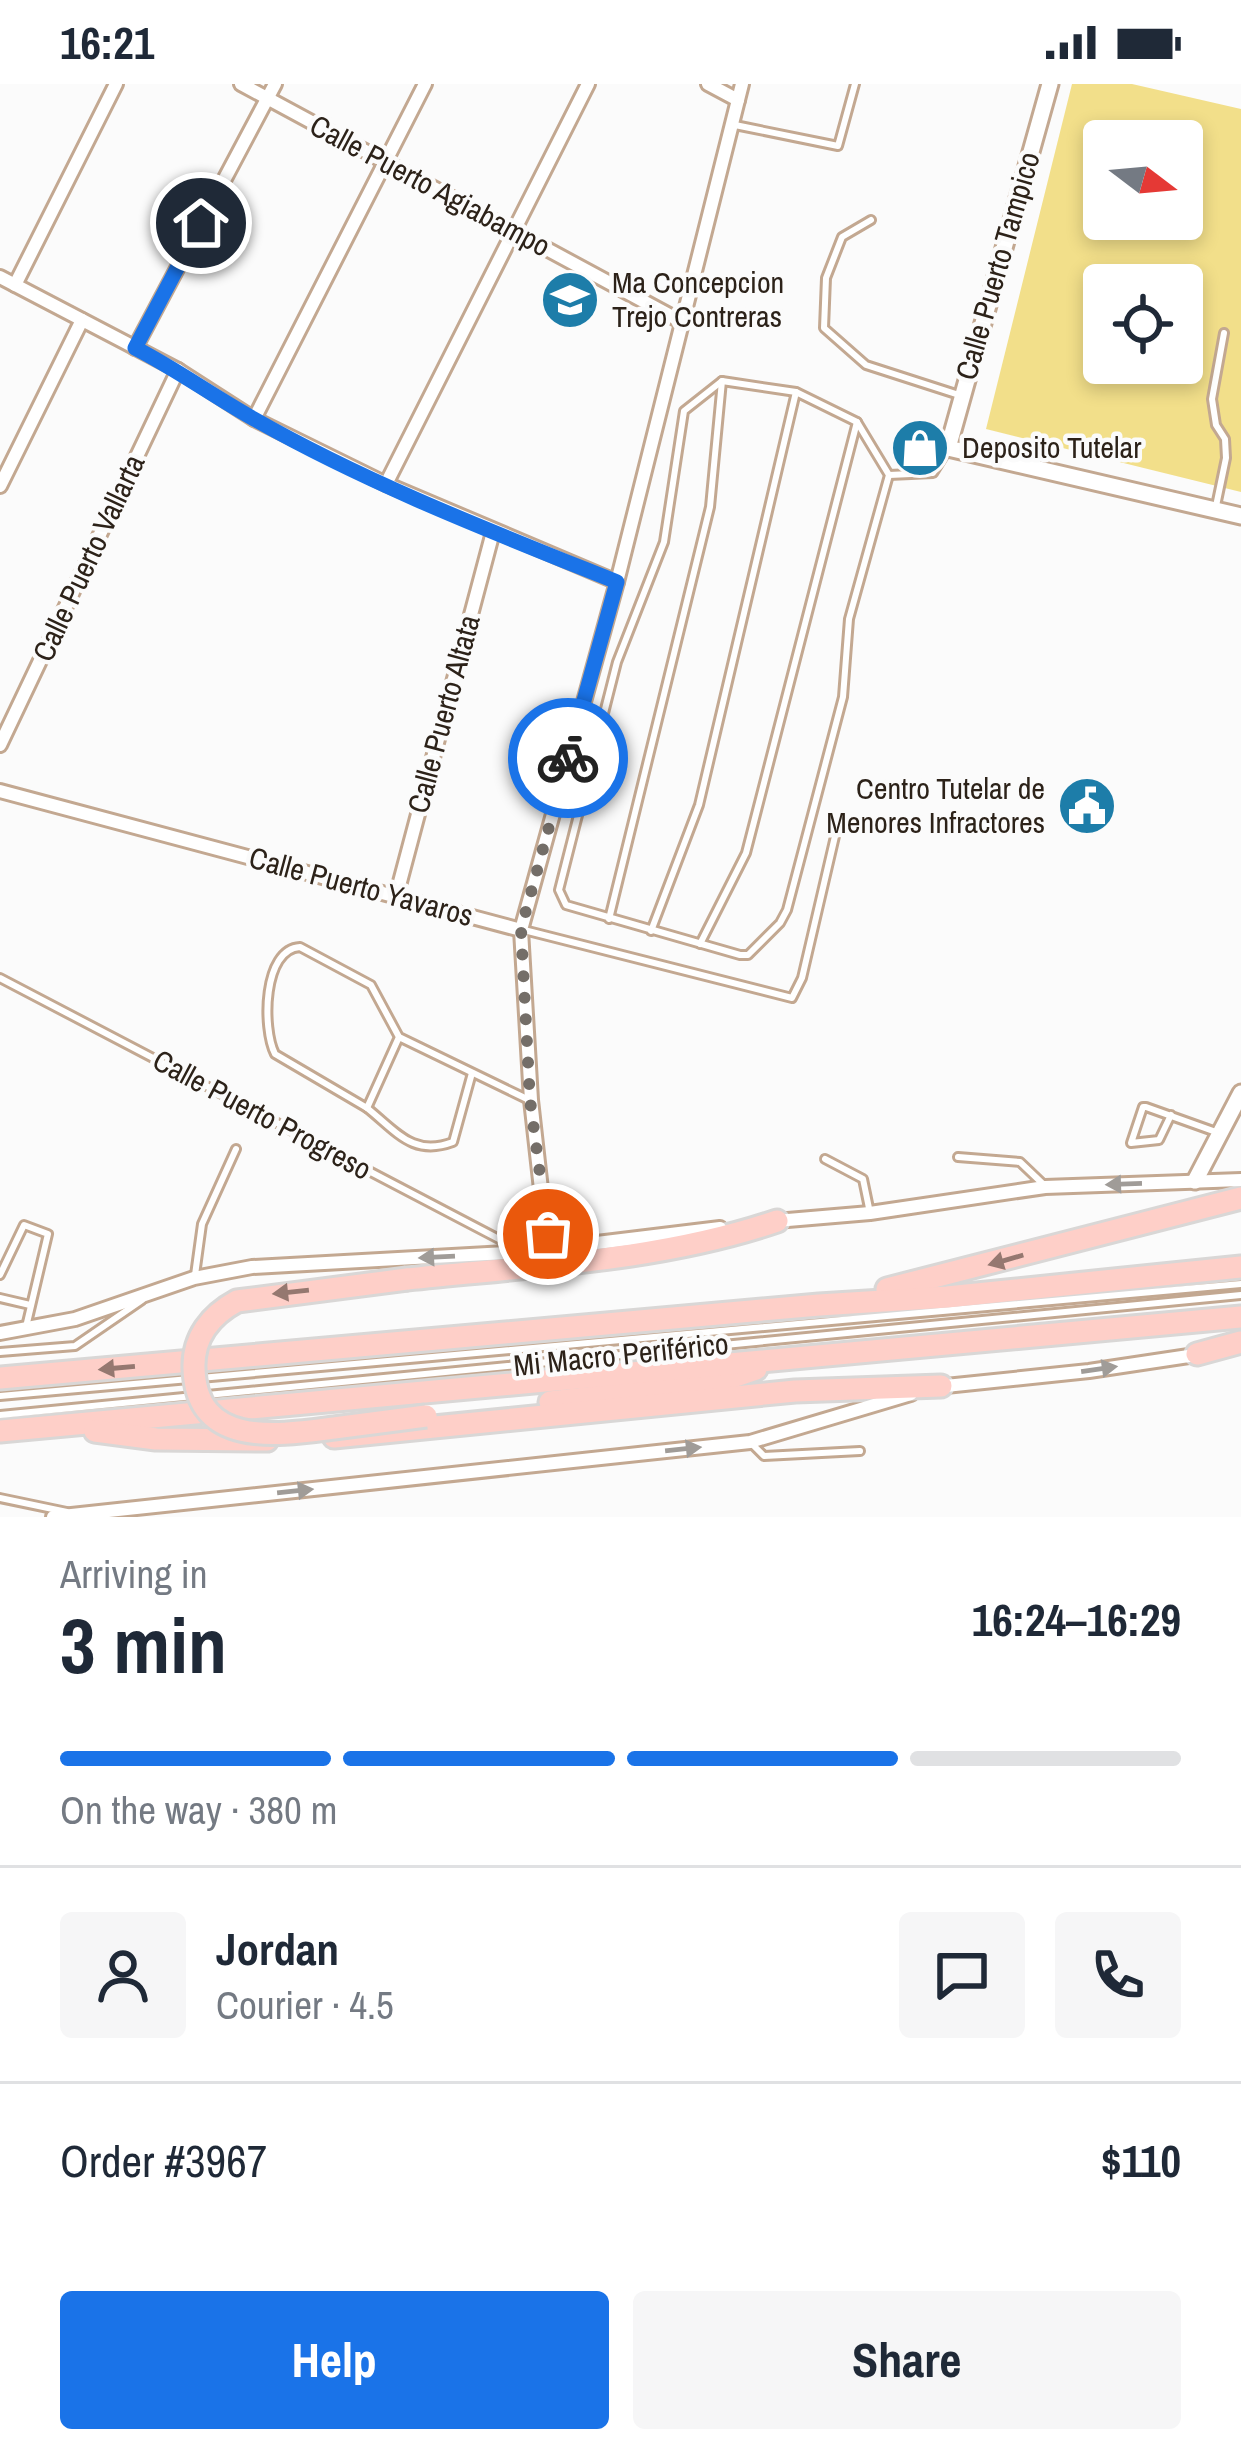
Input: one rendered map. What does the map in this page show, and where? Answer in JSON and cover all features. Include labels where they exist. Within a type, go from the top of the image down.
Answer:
[{"type":"highway","points":[[819,1305],[953,1275],[1241,1198]]},
{"type":"highway","points":[[777,1221],[734,1236],[631,1252],[237,1301],[202,1332],[195,1354],[195,1378],[203,1400],[218,1418],[249,1434],[281,1435],[712,1384],[795,1391]]},
{"type":"highway","points":[[0,1378],[947,1297],[1241,1267]]},
{"type":"highway","points":[[0,1431],[1241,1317]]},
{"type":"highway","points":[[1197,1354],[1241,1346]]},
{"type":"highway","points":[[712,1384],[790,1356]]},
{"type":"highway","points":[[65,1426],[156,1439],[304,1439],[795,1391],[941,1385]]},
{"type":"street","points":[[15,285],[116,84]]},
{"type":"street","name":"Calle Puerto Agiabampo","points":[[241,84],[682,322]]},
{"type":"street","points":[[135,348],[275,84]]},
{"type":"street","points":[[254,419],[425,84]]},
{"type":"street","points":[[386,484],[588,84]]},
{"type":"street","points":[[708,84],[738,100]]},
{"type":"street","points":[[553,1248],[545,1225],[530,1100],[521,929],[617,582],[742,84]]},
{"type":"street","name":"Calle Puerto Tampico","points":[[948,448],[1049,84]]},
{"type":"street","points":[[0,277],[178,370],[254,419],[386,484],[617,582]]},
{"type":"street","points":[[0,486],[82,320]]},
{"type":"street","name":"Calle Puerto Vallarta","points":[[0,745],[178,370]]},
{"type":"street","points":[[948,448],[1241,516]]},
{"type":"street","name":"Calle Puerto Altata","points":[[396,897],[493,532]]},
{"type":"street","name":"Calle Puerto Yavaros","points":[[0,791],[521,929]]},
{"type":"street","points":[[1196,1181],[1241,1093]]},
{"type":"street","points":[[0,1333],[25,1331],[194,1278],[252,1267],[524,1252],[870,1213],[1045,1187],[1241,1180]]},
{"type":"street","points":[[53,1517],[751,1442],[941,1385],[1089,1371],[1197,1354]]},
{"type":"lane","points":[[731,124],[838,146],[854,84]]},
{"type":"lane","points":[[871,220],[842,237],[826,278],[824,328],[866,365],[962,396]]},
{"type":"lane","points":[[1216,510],[1226,458],[1212,399],[1224,333]]},
{"type":"lane","points":[[609,920],[710,507],[722,381]]},
{"type":"lane","points":[[722,381],[796,392],[857,422],[889,475],[849,619],[842,697],[787,910],[748,955],[609,920],[566,905],[560,890],[617,662],[664,542],[684,411],[722,381]]},
{"type":"lane","points":[[651,931],[699,805],[796,392]]},
{"type":"lane","points":[[700,944],[746,854],[857,422]]},
{"type":"lane","points":[[889,475],[933,473],[948,448]]},
{"type":"lane","name":"Calle Puerto Yavaros","points":[[521,929],[792,998],[802,978],[836,832]]},
{"type":"lane","points":[[472,1072],[454,1142],[432,1150],[413,1145],[367,1108],[275,1054],[265,1022],[278,957],[288,948],[300,947],[371,986],[399,1037],[472,1072],[530,1100]]},
{"type":"lane","name":"Calle Puerto Progreso","points":[[0,978],[524,1252]]},
{"type":"lane","points":[[367,1108],[399,1037]]},
{"type":"lane","points":[[1171,1115],[1159,1140],[1131,1143],[1143,1107],[1171,1115],[1220,1133]]},
{"type":"lane","points":[[194,1278],[202,1224],[236,1149]]},
{"type":"lane","points":[[958,1157],[1021,1162],[1045,1187]]},
{"type":"lane","points":[[825,1159],[862,1179],[870,1213]]},
{"type":"lane","points":[[0,1275],[24,1225],[48,1234],[25,1331]]},
{"type":"lane","name":"Mi Macro Periférico","points":[[0,1396],[1241,1284]]},
{"type":"lane","points":[[0,1352],[75,1346],[150,1295]]},
{"type":"lane","name":"Mi Macro Periférico","points":[[0,1414],[1241,1295]]},
{"type":"lane","points":[[0,1298],[30,1305]]},
{"type":"lane","points":[[751,1442],[764,1456],[860,1451]]},
{"type":"lane","points":[[0,1498],[80,1514]]},
{"type":"building","points":[[1072,84],[1132,84],[1241,109],[1241,492],[986,429]]},
{"type":"way so far","points":[[548,1234],[530,1100],[521,929],[568,758]]},
{"type":"place","name":"Ma Concepcion Trejo Contreras","points":[[570,300]]},
{"type":"place","name":"Deposito Tutelar","points":[[920,448]]},
{"type":"place","name":"Centro Tutelar de Menores Infractores","points":[[1087,806]]},
{"type":"route","points":[[201,223],[135,348],[254,419],[386,484],[617,582],[568,758]]}]
